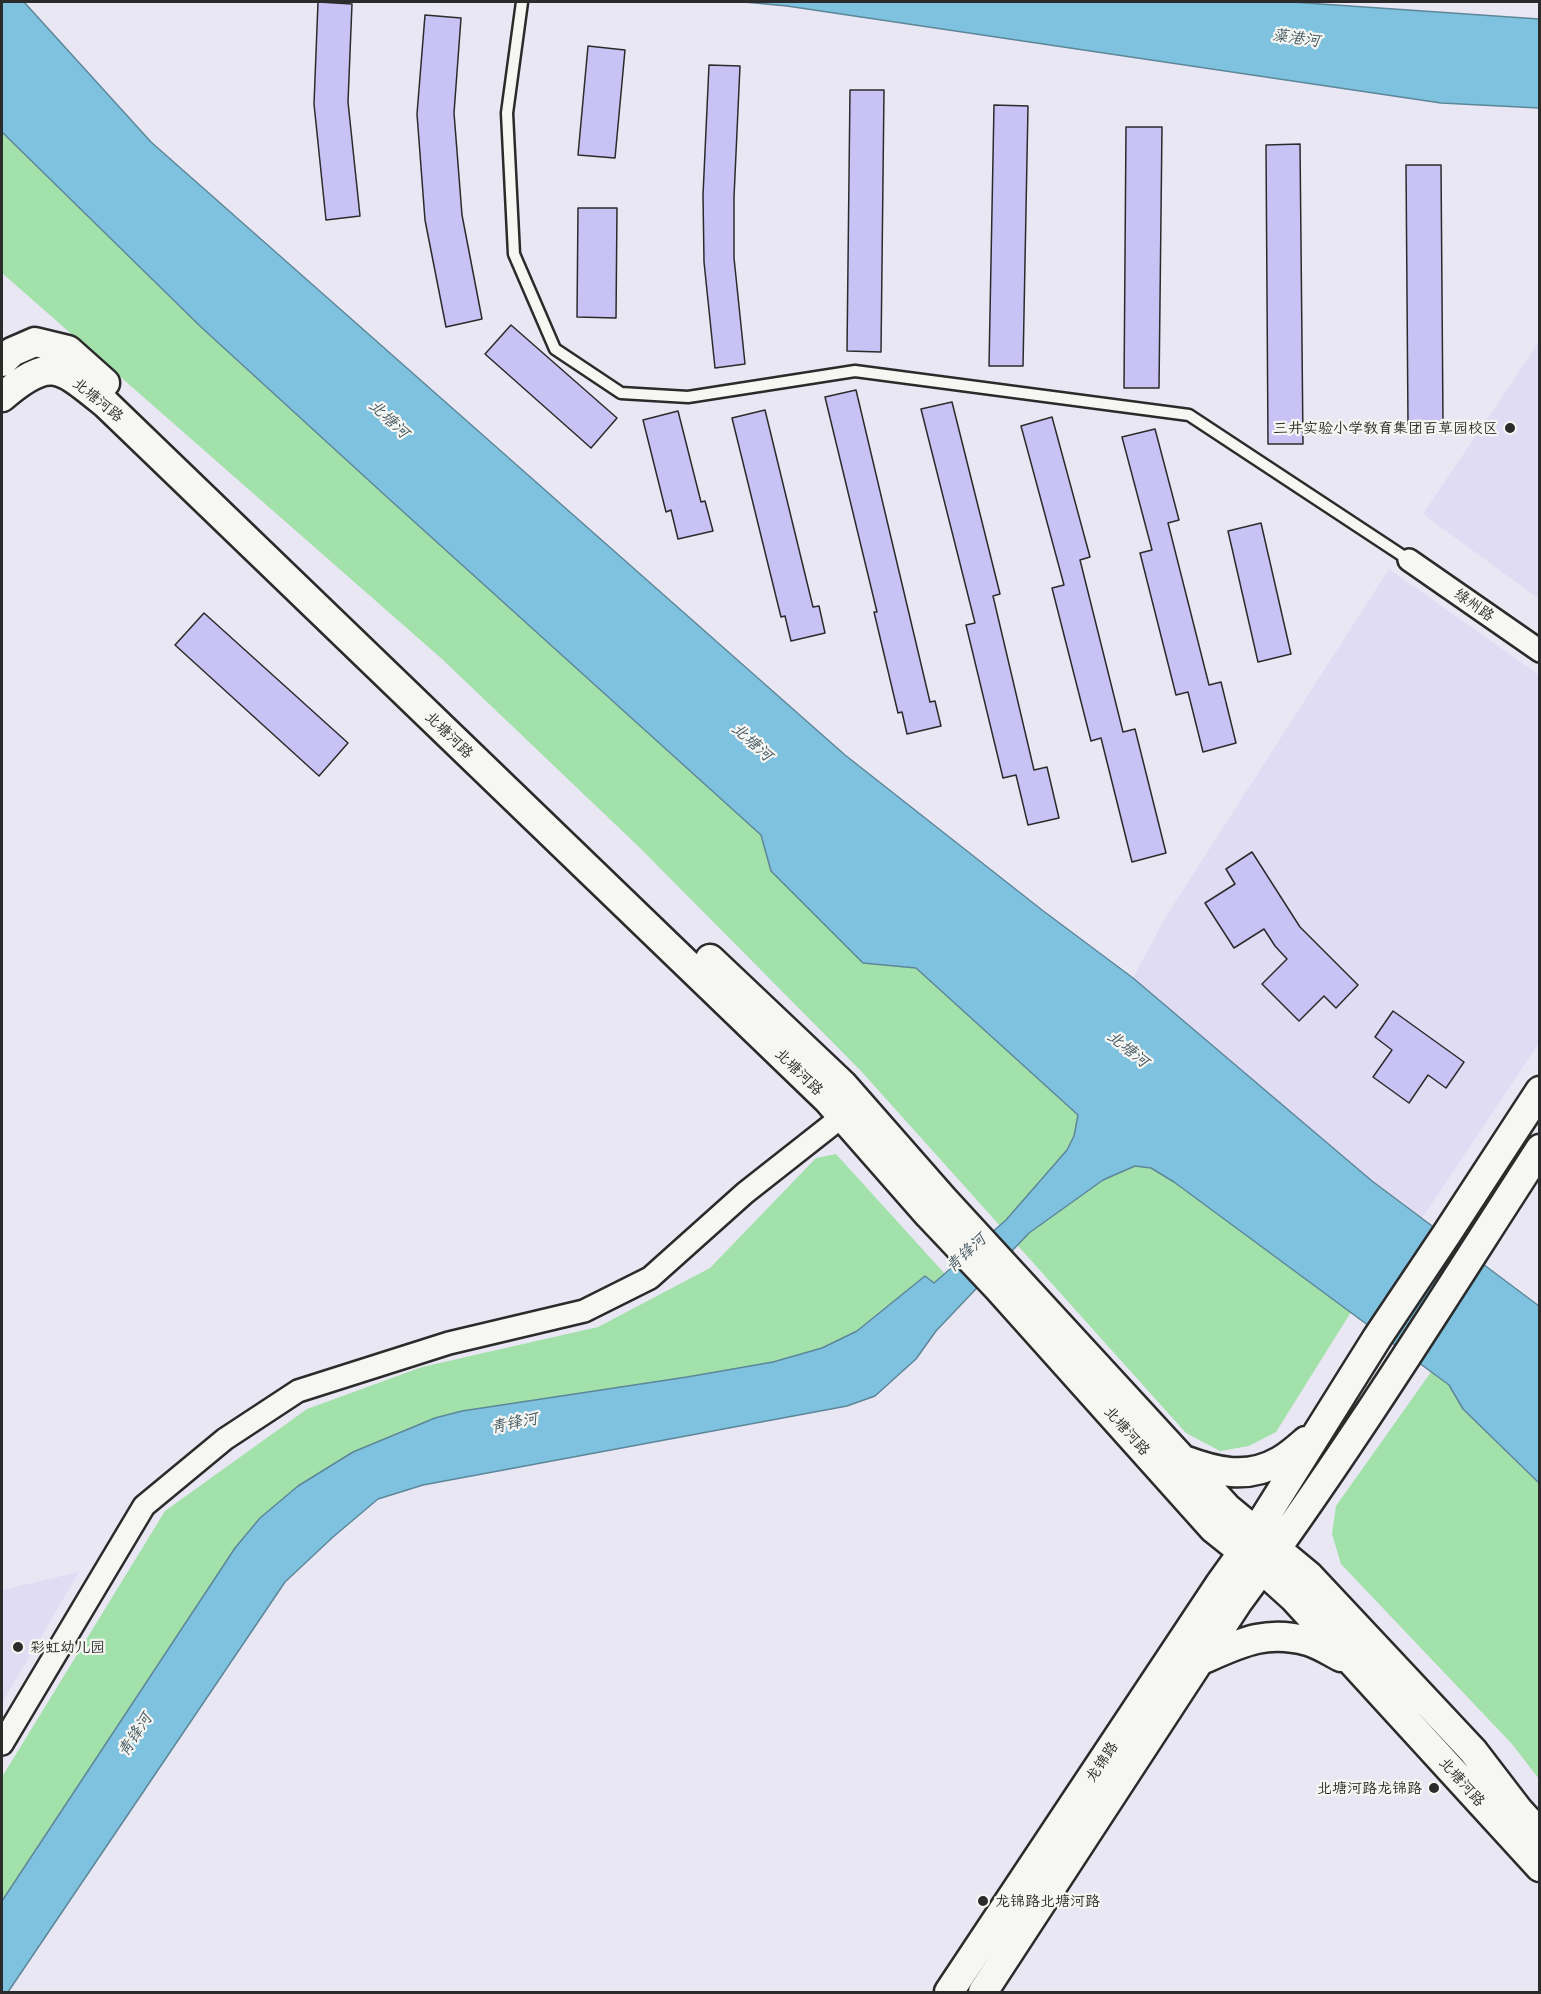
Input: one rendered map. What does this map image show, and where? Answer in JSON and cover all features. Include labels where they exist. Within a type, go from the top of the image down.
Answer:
[{"type":"main road","name":"北塘河路","points":[[2,362],[12,352],[35,342],[68,350],[116,393],[843,1085],[850,1110]]},
{"type":"main road","name":"北塘河路","points":[[2,397],[36,372],[53,369],[76,380],[106,404],[828,1100],[850,1110],[1006,1283],[1214,1528],[1309,1576],[1473,1751],[1539,1834]]},
{"type":"main road","points":[[1260,1551],[1320,1431],[1377,1338],[1539,1091]]},
{"type":"main road","points":[[1260,1551],[1405,1358],[1539,1149]]},
{"type":"main road","name":"北塘河路","points":[[1006,1283],[1183,1460],[1227,1508],[1294,1598],[1539,1867]]},
{"type":"main road","points":[[1183,1460],[1213,1471],[1243,1473],[1262,1469],[1281,1461],[1320,1431]]},
{"type":"main road","name":"龙锦路","points":[[983,1992],[1237,1603],[1260,1551]]},
{"type":"main road","name":"龙锦路","points":[[949,1992],[1220,1584],[1260,1551]]},
{"type":"main road","points":[[1199,1661],[1249,1640],[1279,1636],[1309,1641],[1354,1664]]},
{"type":"street","name":"绿州路","points":[[1409,560],[1539,651]]},
{"type":"street","points":[[2,1744],[144,1506],[225,1438],[298,1391],[449,1343],[584,1311],[650,1278],[744,1192],[850,1110]]},
{"type":"lane","points":[[522,2],[507,113],[514,254],[555,349],[621,393],[688,397],[855,371],[1189,415],[1409,560]]},
{"type":"shaded area","name":"三井实验小学教育集团百草园校区","points":[[1539,342],[1539,599],[1423,514]]},
{"type":"shaded area","points":[[1389,569],[1539,675],[1539,1043],[1422,1218],[1372,1181],[1133,978],[1165,918]]},
{"type":"shaded area","name":"彩虹幼儿园","points":[[79,1572],[2,1703],[2,1590]]},
{"type":"green space","points":[[2,132],[201,327],[761,835],[771,871],[863,963],[916,968],[1078,1115],[1174,1182],[1351,1312],[1276,1432],[1249,1446],[1220,1451],[1186,1433],[861,1071],[639,847],[442,659],[2,273]]},
{"type":"green space","points":[[836,1154],[945,1274],[934,1283],[925,1276],[857,1331],[822,1348],[773,1362],[462,1411],[435,1418],[353,1452],[298,1486],[260,1518],[235,1548],[2,1901],[2,1777],[165,1511],[307,1409],[422,1367],[598,1327],[710,1268],[816,1158]]},
{"type":"green space","points":[[1431,1372],[1449,1385],[1463,1409],[1539,1484],[1539,1779],[1512,1744],[1341,1564],[1332,1534],[1336,1506]]},
{"type":"water","points":[[2,2],[24,2],[151,142],[845,755],[1042,910],[1133,978],[1372,1181],[1539,1306],[1540,1484],[1463,1409],[1449,1385],[1174,1182],[1151,1168],[1135,1166],[1103,1180],[1029,1233],[936,1331],[916,1359],[875,1396],[847,1406],[423,1485],[378,1499],[285,1582],[8,1992],[2,1992],[2,1901],[235,1548],[260,1518],[298,1486],[353,1452],[435,1418],[462,1411],[773,1362],[822,1348],[857,1331],[925,1276],[934,1283],[1006,1220],[1067,1150],[1074,1136],[1078,1115],[916,968],[863,963],[771,871],[761,835],[201,327],[2,132]]},
{"type":"water","name":"藻港河","points":[[744,2],[1292,2],[1539,19],[1539,108],[1441,103],[787,6]]},
{"type":"building","points":[[318,2],[352,4],[348,102],[360,216],[326,220],[314,104]]},
{"type":"building","points":[[425,15],[461,18],[454,113],[462,215],[482,319],[446,327],[425,220],[417,114]]},
{"type":"building","points":[[588,46],[625,50],[615,158],[578,155]]},
{"type":"building","points":[[709,65],[740,66],[734,197],[734,258],[745,364],[715,368],[704,262],[703,195]]},
{"type":"building","points":[[850,90],[884,90],[881,352],[847,351]]},
{"type":"building","points":[[994,105],[1028,106],[1023,366],[989,366]]},
{"type":"building","points":[[1126,127],[1162,127],[1159,388],[1124,388]]},
{"type":"building","points":[[1300,144],[1303,444],[1268,444],[1266,145]]},
{"type":"building","points":[[1406,165],[1441,165],[1443,424],[1408,424]]},
{"type":"building","points":[[578,208],[617,208],[616,318],[577,317]]},
{"type":"building","points":[[511,325],[617,418],[591,448],[485,354]]},
{"type":"building","points":[[856,390],[930,702],[935,701],[941,726],[907,734],[902,712],[898,713],[874,612],[877,612],[825,397]]},
{"type":"building","points":[[952,402],[1000,594],[993,596],[1034,770],[1047,767],[1059,818],[1028,825],[1016,775],[1003,778],[966,625],[975,623],[921,409]]},
{"type":"building","points":[[765,410],[813,607],[819,606],[825,633],[791,641],[785,616],[781,617],[732,418]]},
{"type":"building","points":[[678,411],[701,502],[705,501],[713,531],[678,539],[671,510],[666,512],[643,420]]},
{"type":"building","points":[[1052,417],[1090,557],[1080,560],[1123,732],[1135,729],[1166,853],[1132,862],[1101,738],[1091,741],[1052,588],[1064,585],[1021,426]]},
{"type":"building","points":[[1155,429],[1179,520],[1168,523],[1209,685],[1221,682],[1236,743],[1203,752],[1188,692],[1176,695],[1140,553],[1152,550],[1122,437]]},
{"type":"building","points":[[1261,523],[1291,654],[1258,662],[1228,531]]},
{"type":"building","points":[[204,613],[348,743],[319,776],[175,645]]},
{"type":"building","points":[[1252,852],[1300,927],[1358,985],[1336,1008],[1324,996],[1299,1021],[1262,984],[1287,959],[1264,929],[1234,948],[1205,903],[1235,884],[1226,869]]},
{"type":"building","points":[[1393,1011],[1464,1062],[1446,1088],[1428,1075],[1409,1103],[1373,1077],[1392,1050],[1375,1037]]},
{"type":"place","name":"三井实验小学教育集团百草园校区","points":[[1510,428]]},
{"type":"place","name":"彩虹幼儿园","points":[[18,1647]]},
{"type":"place","name":"北塘河路龙锦路","points":[[1434,1788]]},
{"type":"place","name":"龙锦路北塘河路","points":[[983,1901]]},
{"type":"water label","name":"北塘河","points":[[389,419]]},
{"type":"water label","name":"北塘河","points":[[752,742]]},
{"type":"water label","name":"北塘河","points":[[1128,1049]]},
{"type":"water label","name":"青锋河","points":[[966,1253]]},
{"type":"water label","name":"青锋河","points":[[514,1423]]},
{"type":"water label","name":"青锋河","points":[[135,1735]]}]
